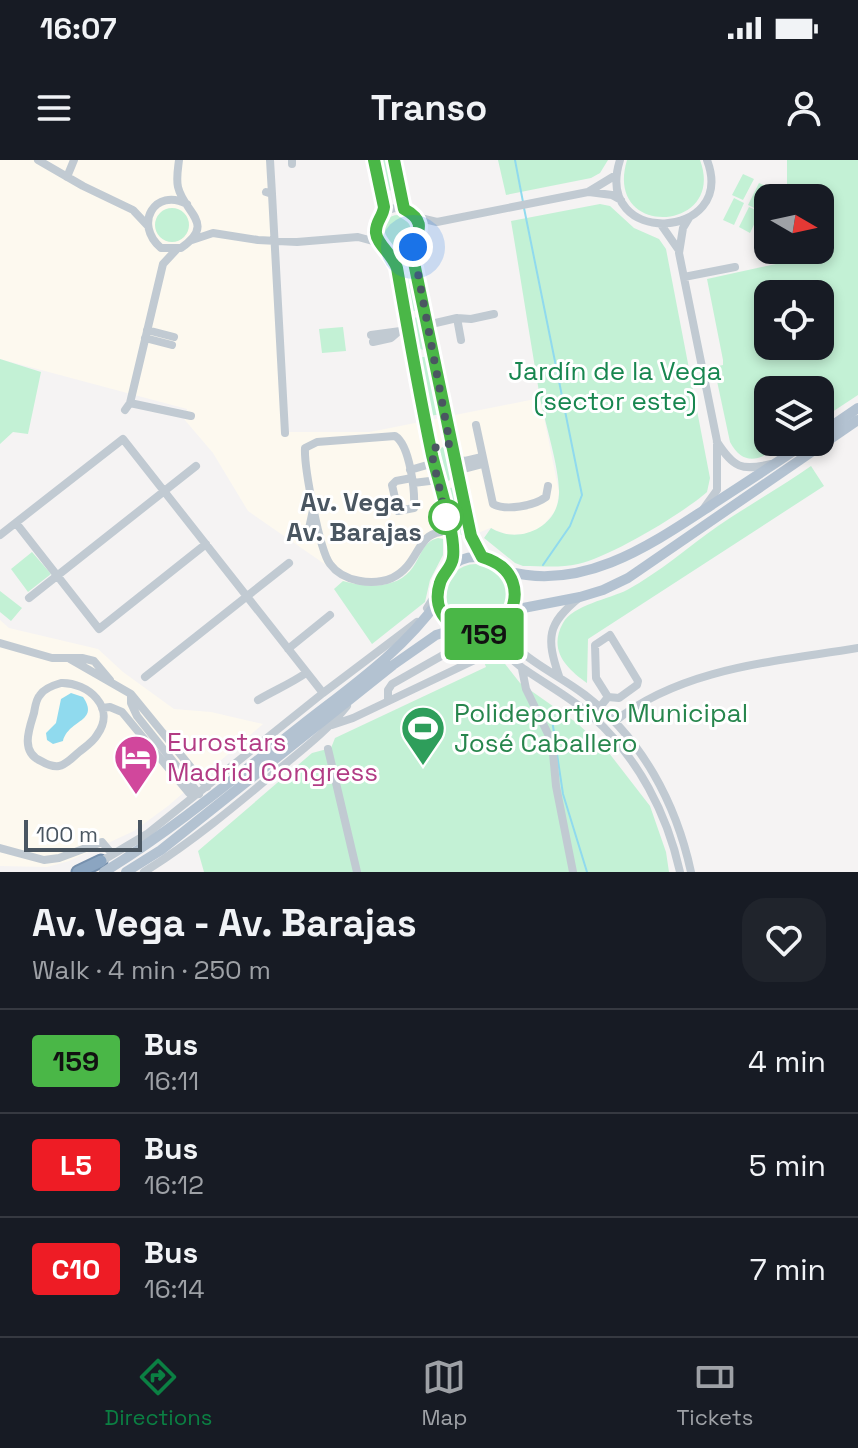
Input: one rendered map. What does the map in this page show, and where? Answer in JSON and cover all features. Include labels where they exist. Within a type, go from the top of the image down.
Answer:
[{"type":"highway","points":[[78,872],[106,862]]},
{"type":"main road","points":[[834,425],[856,412]]},
{"type":"main road","points":[[438,596],[443,616],[456,629],[467,634],[497,629],[518,608],[603,590],[654,562],[856,412]]},
{"type":"main road","points":[[506,571],[549,575],[579,573],[610,564],[650,544],[787,456]]},
{"type":"main road","points":[[106,862],[154,841],[344,692],[418,629],[438,596],[441,579],[451,566],[465,558],[492,560],[506,571],[513,582],[518,608]]},
{"type":"main road","points":[[126,872],[161,850],[393,665],[436,635],[456,629]]},
{"type":"street","points":[[38,160],[133,210],[148,226],[163,264],[128,406],[191,416]]},
{"type":"street","points":[[67,177],[74,160]]},
{"type":"street","points":[[179,160],[177,184],[187,204],[213,233]]},
{"type":"street","points":[[270,160],[269,193],[275,241],[285,433]]},
{"type":"street","points":[[374,160],[384,214]]},
{"type":"street","points":[[394,160],[404,209]]},
{"type":"street","points":[[620,160],[616,175],[621,200]]},
{"type":"street","points":[[691,518],[717,490],[717,441],[679,250],[683,228],[707,196],[711,182],[707,160]]},
{"type":"street","points":[[588,192],[616,175]]},
{"type":"street","points":[[148,226],[149,215],[177,184]]},
{"type":"street","points":[[358,237],[376,226],[390,210],[404,209],[416,217],[437,222],[588,192],[612,195],[640,219],[662,226],[689,218]]},
{"type":"street","points":[[133,210],[175,200],[187,204]]},
{"type":"street","points":[[192,240],[197,230],[197,217]]},
{"type":"street","points":[[416,217],[419,237]]},
{"type":"street","points":[[389,250],[401,252],[413,247],[419,237],[437,222]]},
{"type":"street","points":[[376,226],[380,243]]},
{"type":"street","points":[[662,226],[679,250]]},
{"type":"street","points":[[163,264],[192,240],[213,233],[275,241],[358,237],[380,243],[389,250],[397,268],[406,318],[403,331],[412,353],[431,451],[454,541],[451,566]]},
{"type":"street","points":[[157,244],[177,250]]},
{"type":"street","points":[[413,247],[450,444],[471,536],[482,557]]},
{"type":"street","points":[[684,277],[735,267]]},
{"type":"street","points":[[406,318],[425,314]]},
{"type":"street","points":[[427,325],[494,314]]},
{"type":"street","points":[[457,318],[461,340]]},
{"type":"street","points":[[372,338],[391,338],[403,331]]},
{"type":"street","points":[[146,334],[173,341]]},
{"type":"street","points":[[412,353],[422,354],[432,349]]},
{"type":"street","points":[[476,425],[491,499],[496,506],[538,502],[546,497],[548,486]]},
{"type":"street","points":[[412,477],[403,441],[395,436],[317,442],[305,448],[314,505],[328,562],[346,576],[380,582],[401,573],[414,560],[421,541],[427,536],[451,532]]},
{"type":"street","points":[[0,535],[123,439],[323,693]]},
{"type":"street","points":[[717,441],[728,459],[740,467],[752,469],[778,462]]},
{"type":"street","points":[[431,451],[440,444],[450,444]]},
{"type":"street","points":[[454,459],[482,461]]},
{"type":"street","points":[[412,477],[450,485],[466,468],[482,461]]},
{"type":"street","points":[[412,477],[434,463]]},
{"type":"street","points":[[29,598],[196,466]]},
{"type":"street","points":[[301,537],[308,533],[314,505]]},
{"type":"street","points":[[16,523],[99,629],[206,544]]},
{"type":"street","points":[[145,677],[289,563]]},
{"type":"street","points":[[86,872],[147,834],[199,794],[420,619],[438,596]]},
{"type":"street","points":[[559,677],[552,657],[552,631],[560,614],[580,597]]},
{"type":"street","points":[[288,649],[330,615]]},
{"type":"street","points":[[503,623],[518,649],[615,721],[651,768],[672,807],[691,872]]},
{"type":"street","points":[[486,633],[522,668],[577,704],[619,744],[661,811],[672,838],[680,872]]},
{"type":"street","points":[[610,635],[638,681],[619,698],[608,697],[596,678],[595,645],[610,635]]},
{"type":"street","points":[[0,643],[52,658],[94,661],[110,680],[131,694],[207,787]]},
{"type":"street","points":[[388,701],[388,690],[392,684],[459,646],[475,649],[478,657]]},
{"type":"street","points":[[332,725],[500,648]]},
{"type":"street","points":[[615,721],[631,708],[667,688],[722,671],[858,648]]},
{"type":"street","points":[[522,668],[526,689],[552,742],[556,786],[573,872]]},
{"type":"street","points":[[258,700],[306,673]]},
{"type":"street","points":[[61,683],[79,684],[91,692],[102,708],[102,725],[97,735],[66,763],[53,766],[34,759],[30,754],[27,736],[39,695],[48,688],[61,683]]},
{"type":"street","points":[[131,694],[137,716],[199,794]]},
{"type":"street","points":[[600,707],[608,697]]},
{"type":"street","points":[[348,703],[353,718]]},
{"type":"street","points":[[144,872],[181,848],[332,725],[348,703]]},
{"type":"street","points":[[102,708],[110,707],[122,712],[189,793]]},
{"type":"street","points":[[169,756],[177,749]]},
{"type":"street","points":[[328,749],[357,872]]},
{"type":"street","points":[[186,779],[196,771]]},
{"type":"street","points":[[0,848],[44,860],[59,858],[102,842],[106,862]]},
{"type":"shaded area","points":[[0,160],[270,160],[286,432],[370,432],[540,398],[559,492],[556,510],[540,529],[524,534],[509,535],[490,528],[471,536],[438,538],[427,542],[409,572],[391,583],[358,585],[343,581],[326,565],[248,511],[213,453],[184,419],[187,409],[0,359]]},
{"type":"shaded area","points":[[0,620],[9,628],[98,649],[123,672],[174,709],[211,712],[263,724],[168,806],[134,831],[69,861],[47,867],[0,866]]},
{"type":"green space","points":[[379,160],[390,160],[393,190],[387,191]]},
{"type":"green space","points":[[498,160],[608,160],[600,173],[591,178],[506,195]]},
{"type":"green space","points":[[627,160],[700,160],[704,184],[697,202],[682,213],[665,217],[647,214],[632,204],[624,186]]},
{"type":"green space","points":[[787,160],[858,160],[858,395],[834,411],[834,376],[754,376],[754,456],[764,456],[750,459],[736,451],[730,442],[714,367],[723,365],[723,360],[707,279],[776,264],[834,264],[834,184],[787,184]]},
{"type":"green space","points":[[743,174],[754,179],[743,200],[732,195]]},
{"type":"green space","points":[[754,193],[754,208],[748,205]]},
{"type":"green space","points":[[734,198],[744,203],[734,225],[723,220]]},
{"type":"green space","name":"Jardín de la Vega (sector este)","points":[[600,204],[610,206],[634,228],[659,239],[666,249],[710,478],[707,492],[696,501],[664,523],[608,553],[571,565],[523,566],[484,538],[491,528],[513,535],[524,534],[544,524],[557,506],[559,484],[540,398],[511,221]]},
{"type":"green space","points":[[749,207],[754,209],[754,225],[750,233],[739,227]]},
{"type":"green space","points":[[172,208],[184,213],[189,225],[184,237],[172,242],[160,237],[155,225],[160,213]]},
{"type":"green space","points":[[398,215],[409,220],[414,231],[409,242],[398,247],[387,242],[382,231],[387,220]]},
{"type":"green space","points":[[409,269],[420,310],[409,312],[403,271]]},
{"type":"green space","points":[[416,317],[422,321],[427,343],[424,350],[417,348],[411,322]]},
{"type":"green space","points":[[343,327],[346,351],[322,353],[319,329]]},
{"type":"green space","points":[[429,356],[441,414],[430,416],[418,358]]},
{"type":"green space","points":[[0,359],[41,372],[28,434],[13,432],[0,444]]},
{"type":"green space","points":[[442,447],[448,450],[453,474],[449,481],[442,477],[438,453]]},
{"type":"green space","points":[[811,466],[824,486],[588,639],[587,683],[566,665],[557,642],[568,617],[583,607],[639,583],[718,526]]},
{"type":"green space","points":[[455,487],[466,534],[457,536],[445,489]]},
{"type":"green space","points":[[443,539],[443,555],[430,580],[425,602],[372,644],[334,589],[343,581],[369,585],[395,581],[410,571],[428,543]]},
{"type":"green space","points":[[32,552],[51,574],[28,592],[11,569]]},
{"type":"green space","points":[[476,564],[494,570],[502,578],[508,596],[502,614],[494,622],[476,628],[458,622],[450,614],[444,596],[450,578],[458,570]]},
{"type":"green space","points":[[0,591],[22,608],[11,621],[0,612]]},
{"type":"green space","name":"Polideportivo Municipal José Caballero","points":[[498,655],[520,683],[577,723],[609,753],[650,806],[666,852],[669,872],[204,872],[198,851],[312,753],[331,748],[335,738],[486,667],[484,662]]},
{"type":"water","points":[[71,693],[83,697],[88,711],[63,741],[53,744],[47,740],[46,733],[56,723],[61,699]]},
{"type":"waterway","points":[[515,160],[523,202]]},
{"type":"waterway","points":[[524,208],[582,495],[570,526],[543,565]]},
{"type":"waterway","points":[[551,713],[555,739]]},
{"type":"waterway","points":[[557,754],[563,794],[587,872]]},
{"type":"bus line","name":"159","points":[[374,160],[384,207],[384,214],[376,226],[377,238],[389,250],[397,268],[431,451],[454,541],[451,566],[441,579],[438,601],[443,616],[456,629],[480,635],[497,629],[507,620],[513,610],[515,592],[506,571],[492,560],[482,557],[471,536],[412,253],[419,237],[419,224],[416,217],[404,209],[394,160]]},
{"type":"place","name":"Av. Vega - Av. Barajas","points":[[446,517]]},
{"type":"place","name":"Polideportivo Municipal José Caballero","points":[[423,767]]},
{"type":"place","name":"Eurostars Madrid Congress","points":[[136,796]]},
{"type":"route","points":[[413,247],[450,444],[440,444],[431,451],[446,517]]}]
